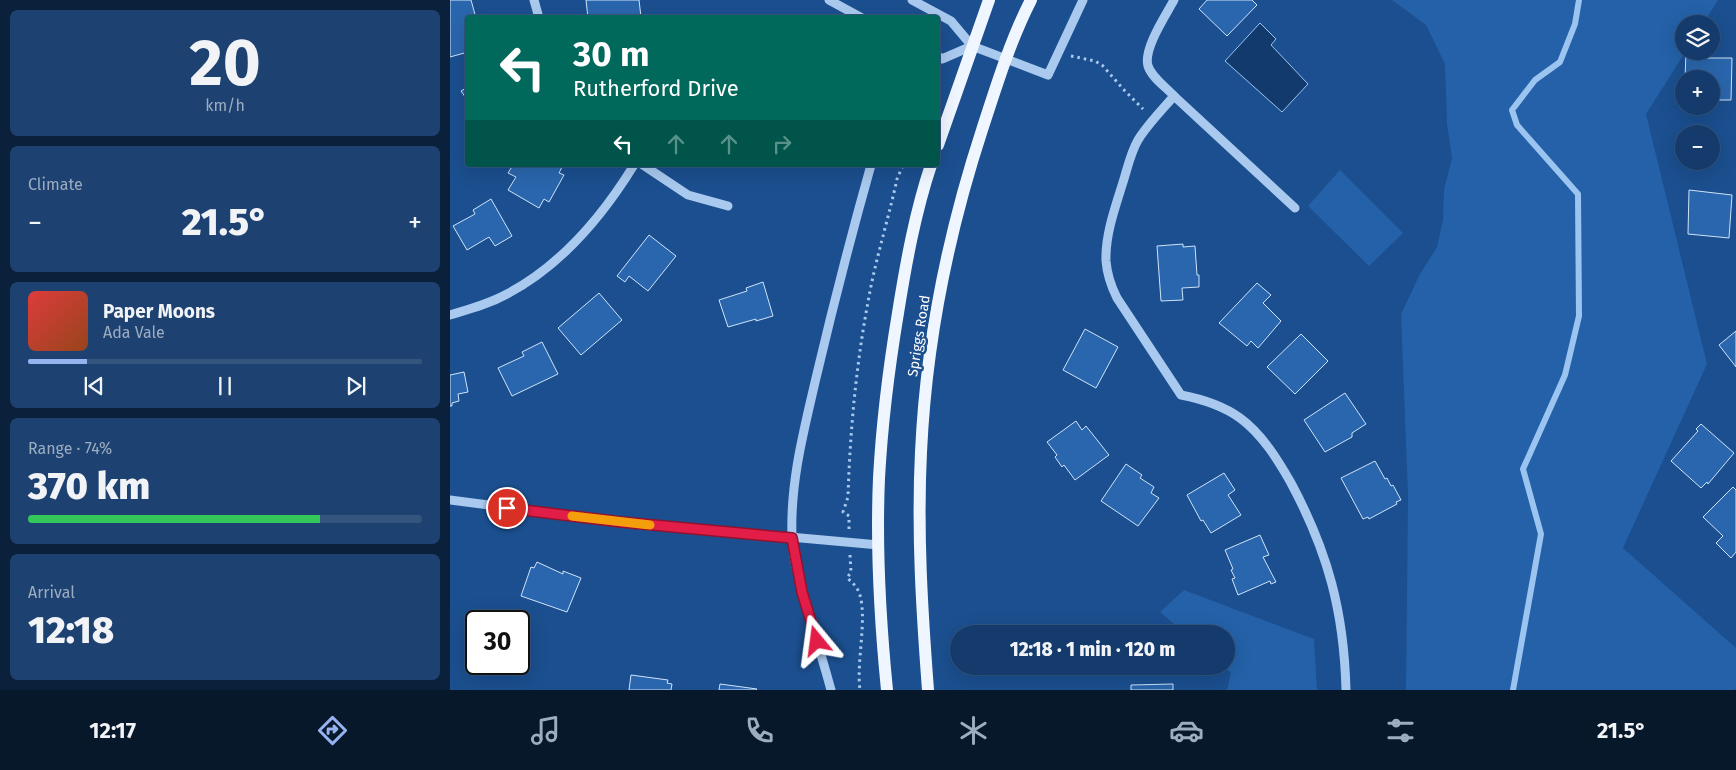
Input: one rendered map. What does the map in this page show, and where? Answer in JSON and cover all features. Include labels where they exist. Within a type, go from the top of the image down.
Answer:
[{"type":"main road","points":[[940,139],[989,0]]},
{"type":"main road","name":"Spriggs Road","points":[[928,690],[921,600],[919,522],[920,452],[932,343],[955,222],[972,160],[1006,58],[1031,0]]},
{"type":"main road","name":"Spriggs Road","points":[[887,690],[882,636],[879,479],[892,348],[904,276],[924,185],[930,167]]},
{"type":"street","points":[[534,0],[537,15]]},
{"type":"street","points":[[829,0],[856,15]]},
{"type":"street","points":[[912,0],[940,15]]},
{"type":"street","points":[[940,15],[951,21],[972,46],[1048,75],[1082,0]]},
{"type":"street","points":[[1174,0],[1153,41],[1147,61],[1150,71],[1174,96],[1295,208]]},
{"type":"street","points":[[940,58],[942,59],[972,46]]},
{"type":"street","points":[[1174,96],[1146,129],[1137,142],[1131,156],[1112,219],[1106,249],[1106,262],[1110,280],[1116,298],[1180,395],[1208,401],[1221,406],[1241,418],[1262,438],[1284,470],[1319,540],[1333,583],[1345,661],[1346,690]]},
{"type":"street","points":[[450,315],[481,306],[506,295],[531,280],[564,253],[588,229],[614,196],[633,167]]},
{"type":"street","points":[[646,167],[688,195],[728,206]]},
{"type":"street","points":[[831,690],[802,592],[792,538],[793,495],[801,446],[842,266],[870,167]]},
{"type":"street","points":[[450,500],[621,522],[879,545]]},
{"type":"path","points":[[1057,54],[1098,62],[1143,109]]},
{"type":"path","points":[[849,516],[843,512],[848,497],[855,394],[864,326],[872,281],[897,179],[903,167]]},
{"type":"path","points":[[851,572],[846,578],[856,587],[860,598],[861,624],[858,673],[860,690]]},
{"type":"shaded area","points":[[1392,0],[1718,0],[1709,15],[1675,15],[1675,60],[1680,60],[1646,114],[1707,364],[1623,548],[1736,648],[1736,689],[1406,690],[1408,495],[1401,314],[1420,274],[1437,247],[1443,220],[1444,189],[1452,158],[1447,124],[1445,64],[1426,25]]},
{"type":"shaded area","points":[[1260,23],[1276,39],[1271,45],[1308,84],[1282,112],[1225,61]]},
{"type":"shaded area","points":[[1340,170],[1403,233],[1369,266],[1308,206]]},
{"type":"shaded area","points":[[1184,590],[1314,639],[1317,690],[1227,690],[1231,675],[1235,675],[1235,625],[1175,625],[1160,612]]},
{"type":"building","points":[[450,0],[471,0],[475,15],[465,15],[465,53],[450,57]]},
{"type":"building","points":[[586,0],[639,0],[641,15],[588,15]]},
{"type":"building","points":[[1207,0],[1252,0],[1257,5],[1227,36],[1199,9]]},
{"type":"building","points":[[1732,58],[1731,100],[1720,100],[1720,70],[1685,70],[1686,60]]},
{"type":"building","points":[[465,89],[465,97],[461,91]]},
{"type":"building","points":[[512,167],[562,167],[559,173],[564,175],[549,202],[544,199],[539,208],[508,190],[516,177],[508,173]]},
{"type":"building","points":[[1689,190],[1732,195],[1729,238],[1688,234]]},
{"type":"building","points":[[491,199],[512,236],[495,246],[489,237],[467,250],[453,226],[475,214],[473,210]]},
{"type":"building","points":[[649,235],[676,256],[648,291],[629,276],[625,282],[617,276]]},
{"type":"building","points":[[1183,244],[1183,247],[1195,246],[1199,287],[1182,288],[1183,300],[1161,301],[1157,246]]},
{"type":"building","points":[[763,282],[773,316],[728,327],[719,300],[747,291],[746,288]]},
{"type":"building","points":[[1257,283],[1271,295],[1263,303],[1281,321],[1258,348],[1251,341],[1247,346],[1219,323]]},
{"type":"building","points":[[599,293],[622,320],[581,355],[558,328]]},
{"type":"building","points":[[1085,329],[1118,347],[1096,388],[1063,370]]},
{"type":"building","points":[[1736,331],[1736,367],[1719,345]]},
{"type":"building","points":[[1301,334],[1328,361],[1295,394],[1267,367]]},
{"type":"building","points":[[542,342],[558,374],[512,396],[498,368],[524,356],[522,352]]},
{"type":"building","points":[[464,372],[468,392],[458,394],[459,401],[452,403],[452,406],[450,406],[450,375]]},
{"type":"building","points":[[1345,393],[1366,424],[1352,433],[1352,437],[1325,452],[1304,420]]},
{"type":"building","points":[[1076,421],[1082,430],[1086,426],[1109,455],[1075,480],[1064,465],[1062,467],[1055,457],[1057,455],[1047,442]]},
{"type":"building","points":[[1701,424],[1734,453],[1708,484],[1707,482],[1701,488],[1671,461],[1698,431],[1696,429]]},
{"type":"building","points":[[1375,461],[1385,479],[1387,478],[1391,486],[1393,485],[1401,500],[1369,519],[1368,517],[1363,519],[1341,478]]},
{"type":"building","points":[[1126,464],[1142,475],[1140,478],[1154,487],[1151,493],[1159,498],[1138,526],[1101,501]]},
{"type":"building","points":[[1224,473],[1235,490],[1228,495],[1241,515],[1211,533],[1203,520],[1201,521],[1187,495]]},
{"type":"building","points":[[1733,487],[1736,490],[1736,552],[1731,558],[1716,543],[1723,536],[1703,517]]},
{"type":"building","points":[[1260,535],[1269,555],[1263,557],[1276,582],[1271,584],[1270,581],[1238,595],[1232,579],[1235,578],[1231,570],[1233,569],[1225,550]]},
{"type":"building","points":[[537,562],[563,574],[563,571],[581,578],[567,612],[521,596],[531,567],[534,568]]},
{"type":"building","points":[[631,675],[668,680],[667,683],[672,684],[671,690],[629,690]]},
{"type":"building","points":[[720,684],[757,689],[719,690]]},
{"type":"building","points":[[1173,684],[1173,690],[1131,690],[1131,685]]},
{"type":"waterway","points":[[1513,690],[1541,534],[1523,469],[1565,375],[1579,316],[1578,194],[1517,125],[1512,110],[1535,80],[1560,62],[1575,24],[1579,0]]},
{"type":"slow traffic","points":[[572,516],[650,525]]},
{"type":"route","points":[[507,508],[621,522],[792,538],[802,592],[817,641]]}]
